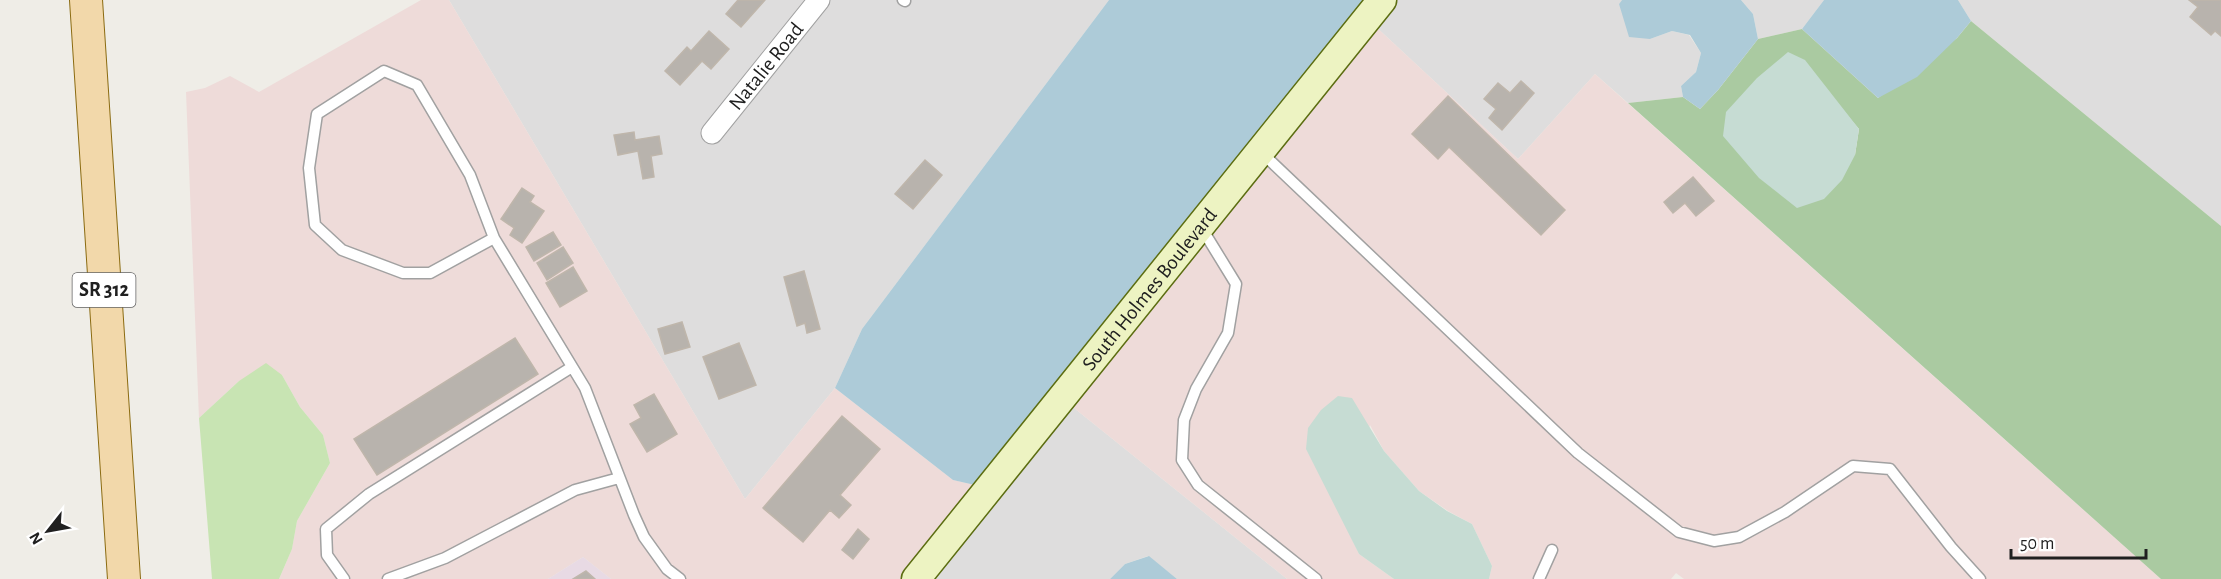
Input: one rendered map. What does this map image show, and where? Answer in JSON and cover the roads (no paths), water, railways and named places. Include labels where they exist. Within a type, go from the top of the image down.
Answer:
[{"type":"main road","name":"SR 312","points":[[86,0],[124,579]]},
{"type":"main road","name":"South Holmes Boulevard","points":[[916,579],[1382,0]]},
{"type":"street","name":"Natalie Road","points":[[712,133],[819,0]]},
{"type":"lane","points":[[494,238],[430,273],[404,273],[342,250],[315,225],[309,168],[316,114],[384,71],[417,85],[470,175],[494,238],[585,388],[644,537],[667,568],[680,579]]},
{"type":"lane","points":[[1260,152],[1578,453],[1679,532],[1714,541],[1739,537],[1785,512],[1853,466],[1890,469],[1951,547],[1980,579]]},
{"type":"lane","points":[[1200,227],[1236,284],[1228,333],[1196,389],[1184,420],[1182,460],[1198,485],[1316,579]]},
{"type":"lane","points":[[344,579],[327,555],[326,529],[369,494],[572,367]]},
{"type":"lane","points":[[388,579],[445,558],[575,490],[619,478]]},
{"type":"lane","points":[[1539,579],[1552,550]]},
{"type":"water","points":[[1109,0],[1370,0],[979,486],[953,480],[835,388],[862,329]]},
{"type":"water","points":[[1622,0],[1741,0],[1753,14],[1758,39],[1700,109],[1683,97],[1681,86],[1696,72],[1701,53],[1690,35],[1672,31],[1650,39],[1629,37],[1619,4]]},
{"type":"water","points":[[1824,0],[1958,0],[1971,21],[1917,77],[1878,98],[1802,29]]},
{"type":"water","points":[[1149,556],[1177,579],[1110,579],[1125,564]]}]
